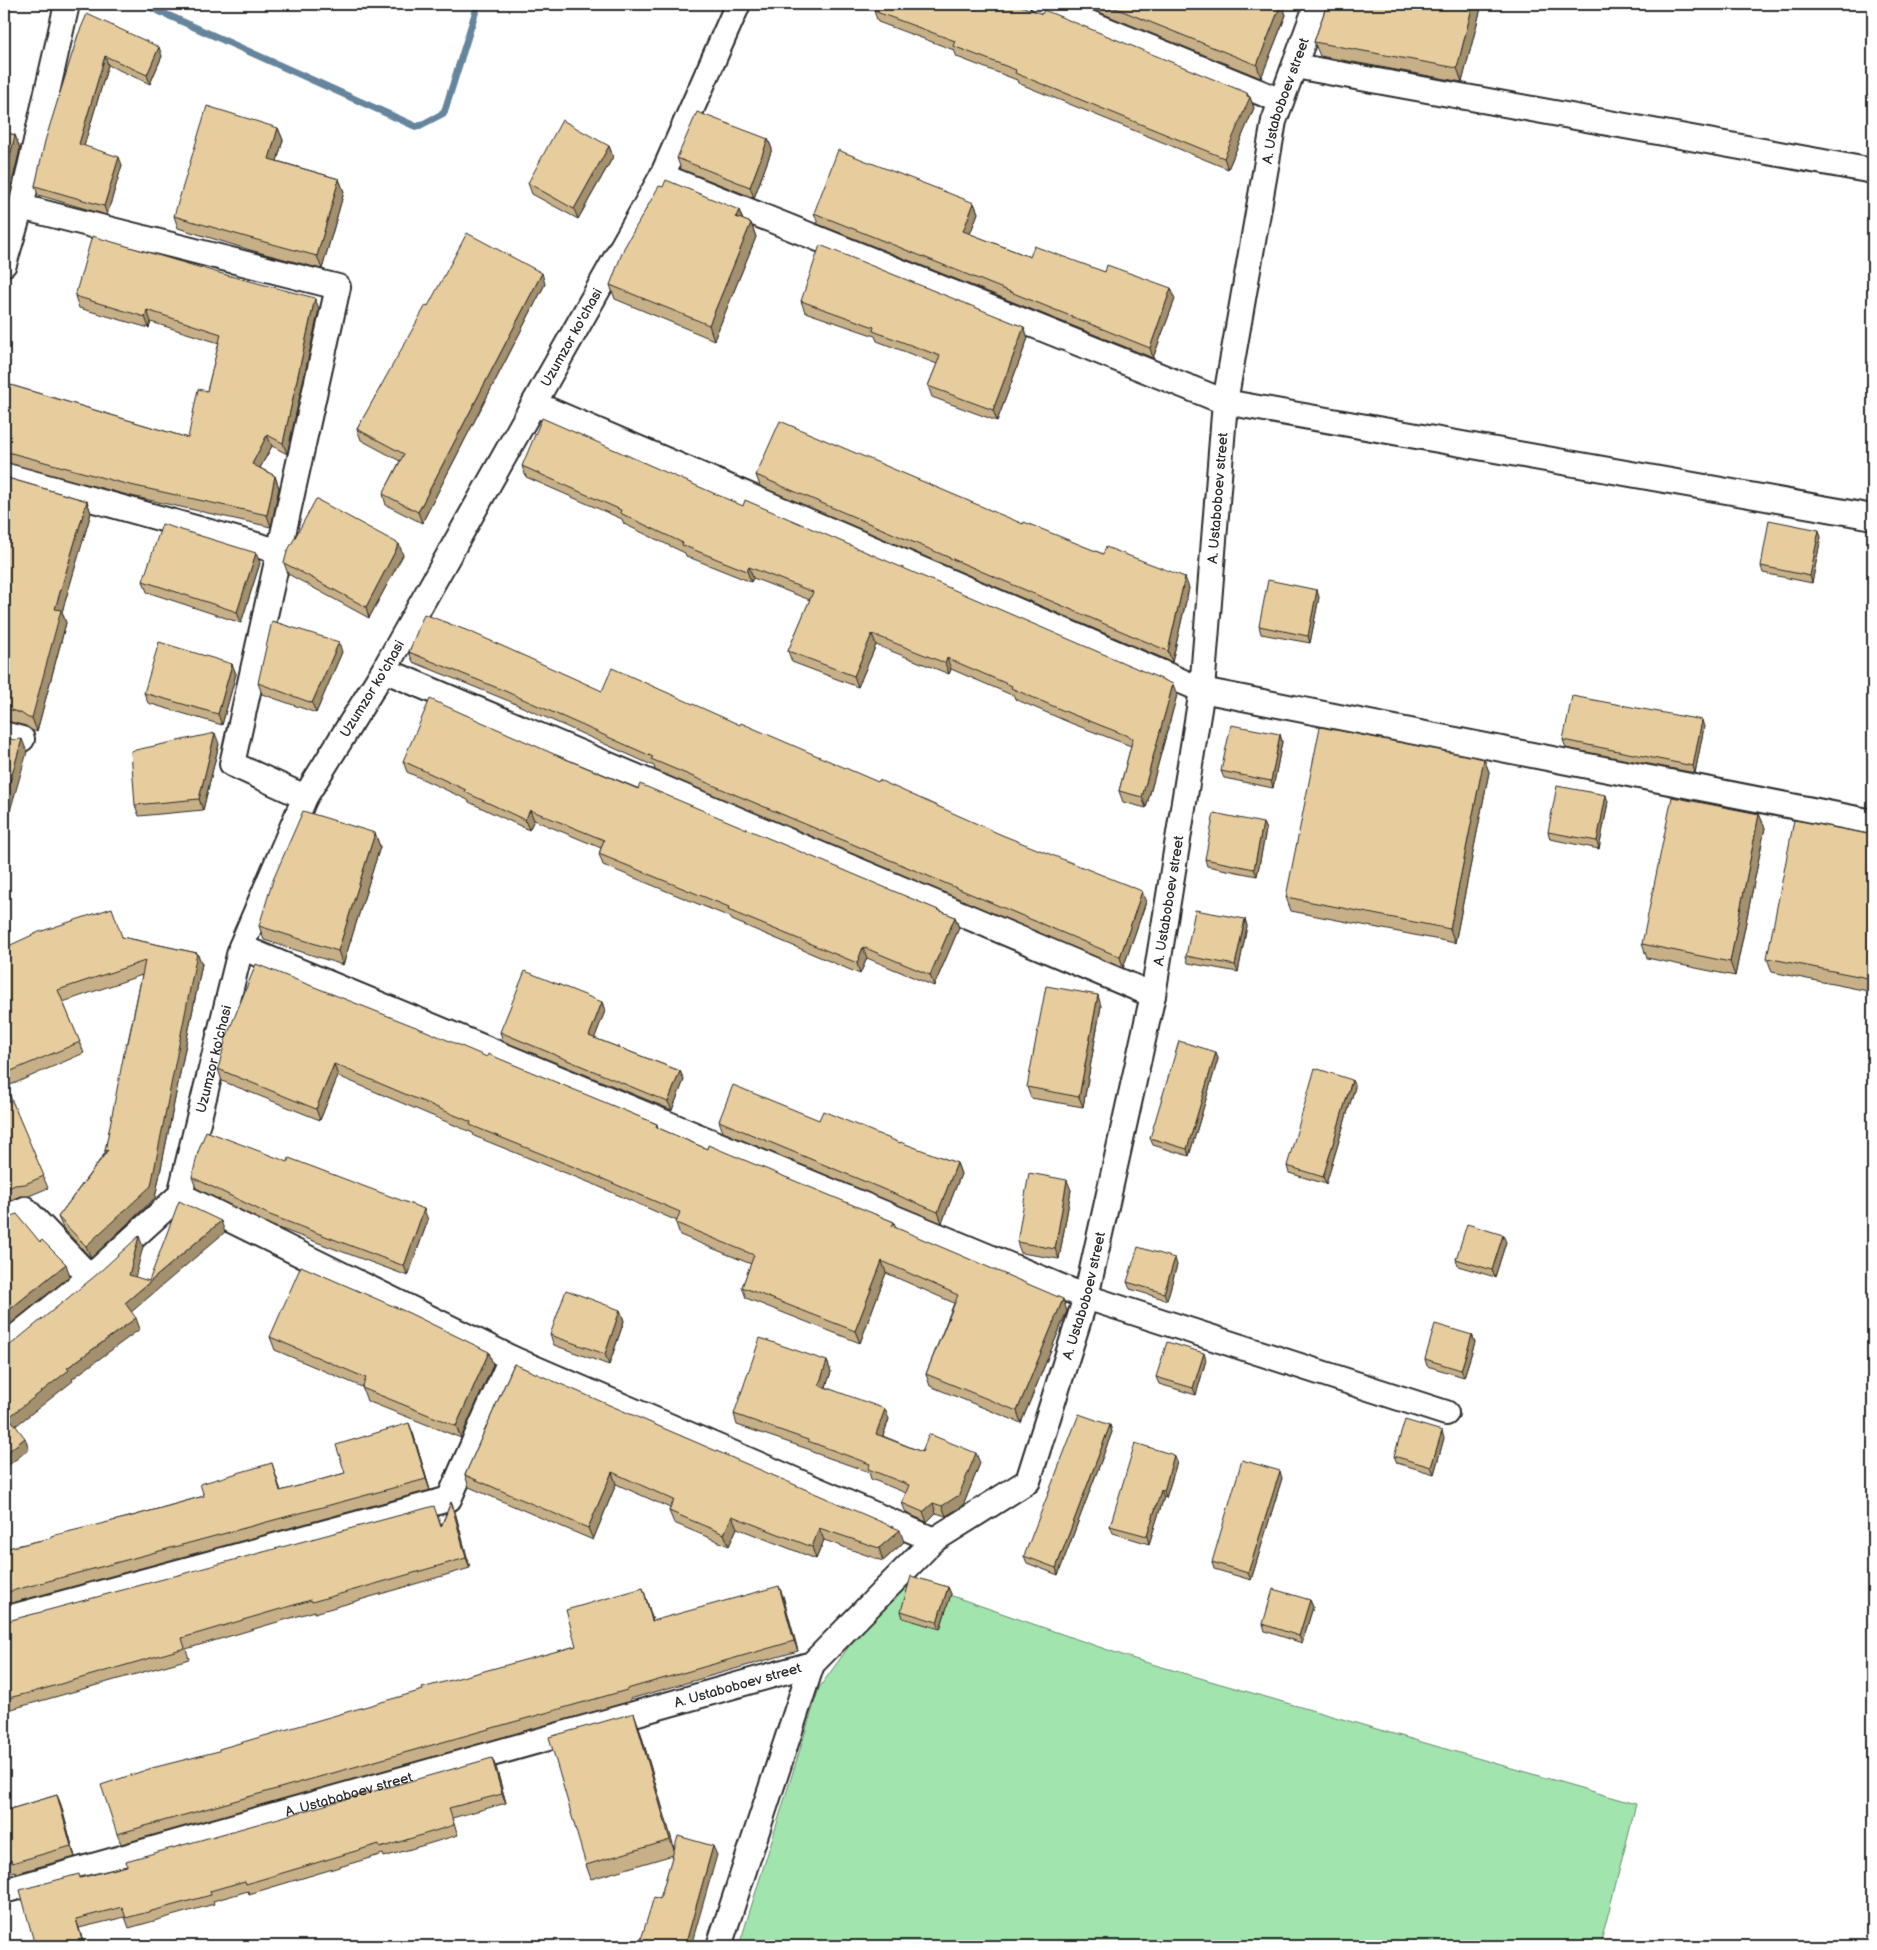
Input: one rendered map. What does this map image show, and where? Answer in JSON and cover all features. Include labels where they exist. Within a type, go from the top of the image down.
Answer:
[{"type":"street","points":[[4,264],[21,207],[67,4]]},
{"type":"street","name":"Uzumzor ko'chasi","points":[[180,1195],[240,946],[305,798],[384,670],[662,176],[738,4]]},
{"type":"street","points":[[1043,4],[1281,101]]},
{"type":"street","name":"A. Ustaboboev street","points":[[4,1891],[812,1664],[934,1540],[1028,1480],[1086,1296],[1153,995],[1202,690],[1225,402],[1274,121],[1316,4]]},
{"type":"street","points":[[1295,66],[1873,171]]},
{"type":"street","points":[[662,176],[1225,402],[1873,517]]},
{"type":"street","points":[[21,207],[338,287],[232,764],[305,798]]},
{"type":"street","points":[[535,404],[1202,690],[1873,822]]},
{"type":"street","points":[[4,475],[278,551]]},
{"type":"street","points":[[384,670],[1153,995]]},
{"type":"street","points":[[240,946],[1086,1296],[1446,1413]]},
{"type":"street","points":[[4,1346],[90,1277],[180,1195],[512,1358],[934,1540]]},
{"type":"street","points":[[4,1218],[25,1209],[90,1277]]},
{"type":"street","points":[[4,1619],[449,1499],[512,1358]]},
{"type":"street","points":[[719,1946],[812,1664]]},
{"type":"green space","points":[[912,1582],[1131,1658],[1636,1804],[1600,1946],[739,1946],[819,1688],[863,1627]]},
{"type":"building","points":[[877,4],[1016,4],[1042,14],[1044,10],[1247,93],[1247,96],[1250,97],[1224,158],[1015,73],[1016,70],[953,46],[955,41],[874,11]]},
{"type":"building","points":[[1105,4],[1281,4],[1257,65]]},
{"type":"building","points":[[1327,4],[1473,4],[1457,68],[1314,42]]},
{"type":"building","points":[[87,14],[159,47],[147,75],[105,56],[79,144],[119,157],[104,206],[35,186],[45,141],[78,35]]},
{"type":"building","points":[[207,106],[278,128],[269,159],[339,179],[317,256],[174,216]]},
{"type":"building","points":[[697,112],[768,139],[750,187],[677,158]]},
{"type":"building","points":[[562,120],[609,146],[574,209],[528,183]]},
{"type":"building","points":[[4,132],[15,135],[6,173],[4,172]]},
{"type":"building","points":[[838,150],[974,203],[963,231],[1030,257],[1034,246],[1105,272],[1107,265],[1171,288],[1150,348],[814,213]]},
{"type":"building","points":[[666,180],[739,210],[736,217],[751,223],[709,325],[610,285],[624,248],[659,186],[663,187]]},
{"type":"building","points":[[467,233],[542,273],[418,512],[383,494],[404,454],[357,429],[426,305],[428,306]]},
{"type":"building","points":[[92,236],[219,273],[315,298],[283,443],[267,435],[252,464],[275,476],[267,515],[126,484],[4,451],[4,383],[188,438],[198,389],[207,391],[221,334],[147,310],[145,317],[75,296]]},
{"type":"building","points":[[820,245],[1024,327],[993,410],[928,386],[940,356],[873,331],[874,327],[801,301]]},
{"type":"building","points":[[542,418],[743,506],[745,500],[1173,684],[1142,797],[1119,791],[1133,738],[1069,713],[947,658],[945,663],[872,634],[854,676],[788,651],[813,592],[749,567],[747,571],[682,545],[683,543],[620,513],[621,510],[522,466]]},
{"type":"building","points":[[780,421],[1023,524],[1024,522],[1103,554],[1106,547],[1185,577],[1168,651],[756,475]]},
{"type":"building","points":[[4,477],[87,501],[55,609],[61,610],[32,718],[4,708]]},
{"type":"building","points":[[316,499],[399,544],[366,607],[284,563],[287,552]]},
{"type":"building","points":[[1769,520],[1819,530],[1810,576],[1761,566]]},
{"type":"building","points":[[162,524],[256,553],[237,612],[143,581]]},
{"type":"building","points":[[1268,580],[1317,590],[1308,636],[1259,626]]},
{"type":"building","points":[[424,614],[471,632],[602,691],[612,668],[740,725],[741,723],[878,782],[879,780],[1002,835],[1142,891],[1120,957],[651,759],[653,757],[505,691],[409,652]]},
{"type":"building","points":[[272,621],[339,642],[312,703],[258,683]]},
{"type":"building","points":[[159,642],[232,664],[218,714],[144,693]]},
{"type":"building","points":[[1572,696],[1702,720],[1693,766],[1563,740]]},
{"type":"building","points":[[430,699],[556,755],[638,789],[640,784],[955,917],[930,975],[863,947],[857,963],[728,910],[729,907],[599,854],[604,840],[530,810],[525,820],[403,761]]},
{"type":"building","points":[[1231,725],[1280,734],[1271,781],[1221,771]]},
{"type":"building","points":[[1320,727],[1484,759],[1450,929],[1286,897]]},
{"type":"building","points":[[215,733],[199,799],[135,805],[131,751]]},
{"type":"building","points":[[4,736],[14,740],[22,739],[4,803]]},
{"type":"building","points":[[1557,786],[1606,795],[1597,841],[1548,832]]},
{"type":"building","points":[[1672,797],[1759,814],[1730,962],[1642,944]]},
{"type":"building","points":[[303,811],[375,833],[338,951],[259,926],[273,880]]},
{"type":"building","points":[[1214,813],[1263,823],[1254,869],[1205,859]]},
{"type":"building","points":[[1794,820],[1873,835],[1873,979],[1767,958]]},
{"type":"building","points":[[112,908],[122,937],[197,953],[151,1186],[86,1246],[58,1217],[108,1150],[105,1151],[126,1043],[128,1043],[145,961],[58,990],[80,1042],[4,1074],[4,948],[39,932]]},
{"type":"building","points":[[1195,910],[1245,919],[1235,965],[1186,956]]},
{"type":"building","points":[[256,964],[487,1057],[488,1054],[657,1124],[656,1127],[707,1149],[708,1145],[894,1222],[892,1226],[1063,1299],[1017,1411],[926,1374],[958,1295],[882,1261],[855,1331],[742,1287],[754,1255],[676,1223],[680,1212],[470,1125],[471,1122],[334,1064],[316,1109],[218,1069],[226,1038]]},
{"type":"building","points":[[525,971],[602,1002],[589,1036],[680,1071],[668,1102],[500,1032]]},
{"type":"building","points":[[1046,986],[1098,995],[1079,1097],[1027,1087]]},
{"type":"building","points":[[1179,1041],[1216,1052],[1187,1149],[1150,1138]]},
{"type":"building","points":[[1315,1068],[1352,1080],[1323,1177],[1287,1166]]},
{"type":"building","points":[[4,1082],[44,1176],[4,1190]]},
{"type":"building","points":[[733,1085],[819,1120],[823,1111],[900,1143],[957,1163],[938,1212],[719,1121]]},
{"type":"building","points":[[206,1131],[288,1162],[289,1158],[424,1209],[404,1266],[270,1215],[192,1177],[198,1152]]},
{"type":"building","points":[[1029,1173],[1067,1180],[1055,1249],[1017,1242]]},
{"type":"building","points":[[179,1201],[221,1221],[125,1303],[136,1318],[67,1368],[69,1370],[9,1417],[25,1438],[4,1455],[4,1347],[9,1346],[95,1276],[139,1236],[129,1275],[149,1281]]},
{"type":"building","points":[[17,1214],[40,1242],[42,1240],[66,1264],[4,1314],[4,1218]]},
{"type":"building","points":[[1467,1224],[1503,1235],[1492,1270],[1456,1259]]},
{"type":"building","points":[[1138,1247],[1175,1258],[1164,1293],[1127,1282]]},
{"type":"building","points":[[301,1266],[409,1313],[489,1352],[456,1426],[362,1388],[366,1378],[270,1337]]},
{"type":"building","points":[[566,1290],[620,1310],[605,1354],[550,1335]]},
{"type":"building","points":[[1435,1324],[1472,1335],[1461,1370],[1425,1359]]},
{"type":"building","points":[[760,1338],[827,1361],[819,1385],[885,1409],[876,1434],[922,1452],[929,1434],[976,1453],[959,1495],[942,1506],[933,1503],[923,1512],[902,1503],[909,1485],[868,1469],[870,1464],[734,1414]]},
{"type":"building","points":[[1167,1342],[1204,1353],[1193,1388],[1156,1377]]},
{"type":"building","points":[[514,1364],[900,1530],[879,1548],[819,1528],[812,1547],[732,1516],[724,1534],[669,1511],[674,1500],[612,1472],[588,1528],[465,1475]]},
{"type":"building","points":[[1079,1414],[1110,1425],[1056,1568],[1024,1556]]},
{"type":"building","points":[[1405,1420],[1442,1431],[1431,1467],[1394,1456]]},
{"type":"building","points":[[409,1423],[426,1479],[4,1593],[4,1549],[204,1496],[200,1484],[272,1463],[280,1491],[345,1473],[336,1445]]},
{"type":"building","points":[[1135,1443],[1174,1455],[1164,1491],[1161,1490],[1147,1536],[1110,1526]]},
{"type":"building","points":[[1242,1460],[1280,1471],[1248,1573],[1212,1562]]},
{"type":"building","points":[[451,1502],[466,1558],[312,1602],[311,1600],[182,1638],[185,1648],[4,1699],[4,1622],[434,1506],[441,1527]]},
{"type":"building","points":[[911,1576],[948,1587],[937,1622],[901,1611]]},
{"type":"building","points":[[779,1586],[794,1641],[117,1834],[101,1785],[152,1768],[219,1751],[219,1749],[423,1690],[422,1688],[576,1646],[566,1610],[643,1588],[652,1621]]},
{"type":"building","points":[[1273,1589],[1310,1600],[1299,1636],[1263,1624]]},
{"type":"building","points":[[634,1713],[670,1840],[586,1865],[549,1737]]},
{"type":"building","points":[[492,1758],[502,1794],[449,1808],[454,1825],[380,1848],[379,1844],[246,1884],[245,1881],[210,1891],[211,1895],[126,1918],[122,1907],[76,1919],[83,1944],[76,1946],[35,1946],[20,1890],[79,1874],[80,1878],[127,1866],[126,1861]]},
{"type":"building","points":[[57,1795],[71,1846],[12,1863],[11,1860],[4,1863],[4,1811]]},
{"type":"building","points":[[678,1836],[713,1846],[685,1946],[639,1946],[654,1897],[660,1899]]},
{"type":"waterway","points":[[143,4],[417,127],[444,113],[478,4]]}]
